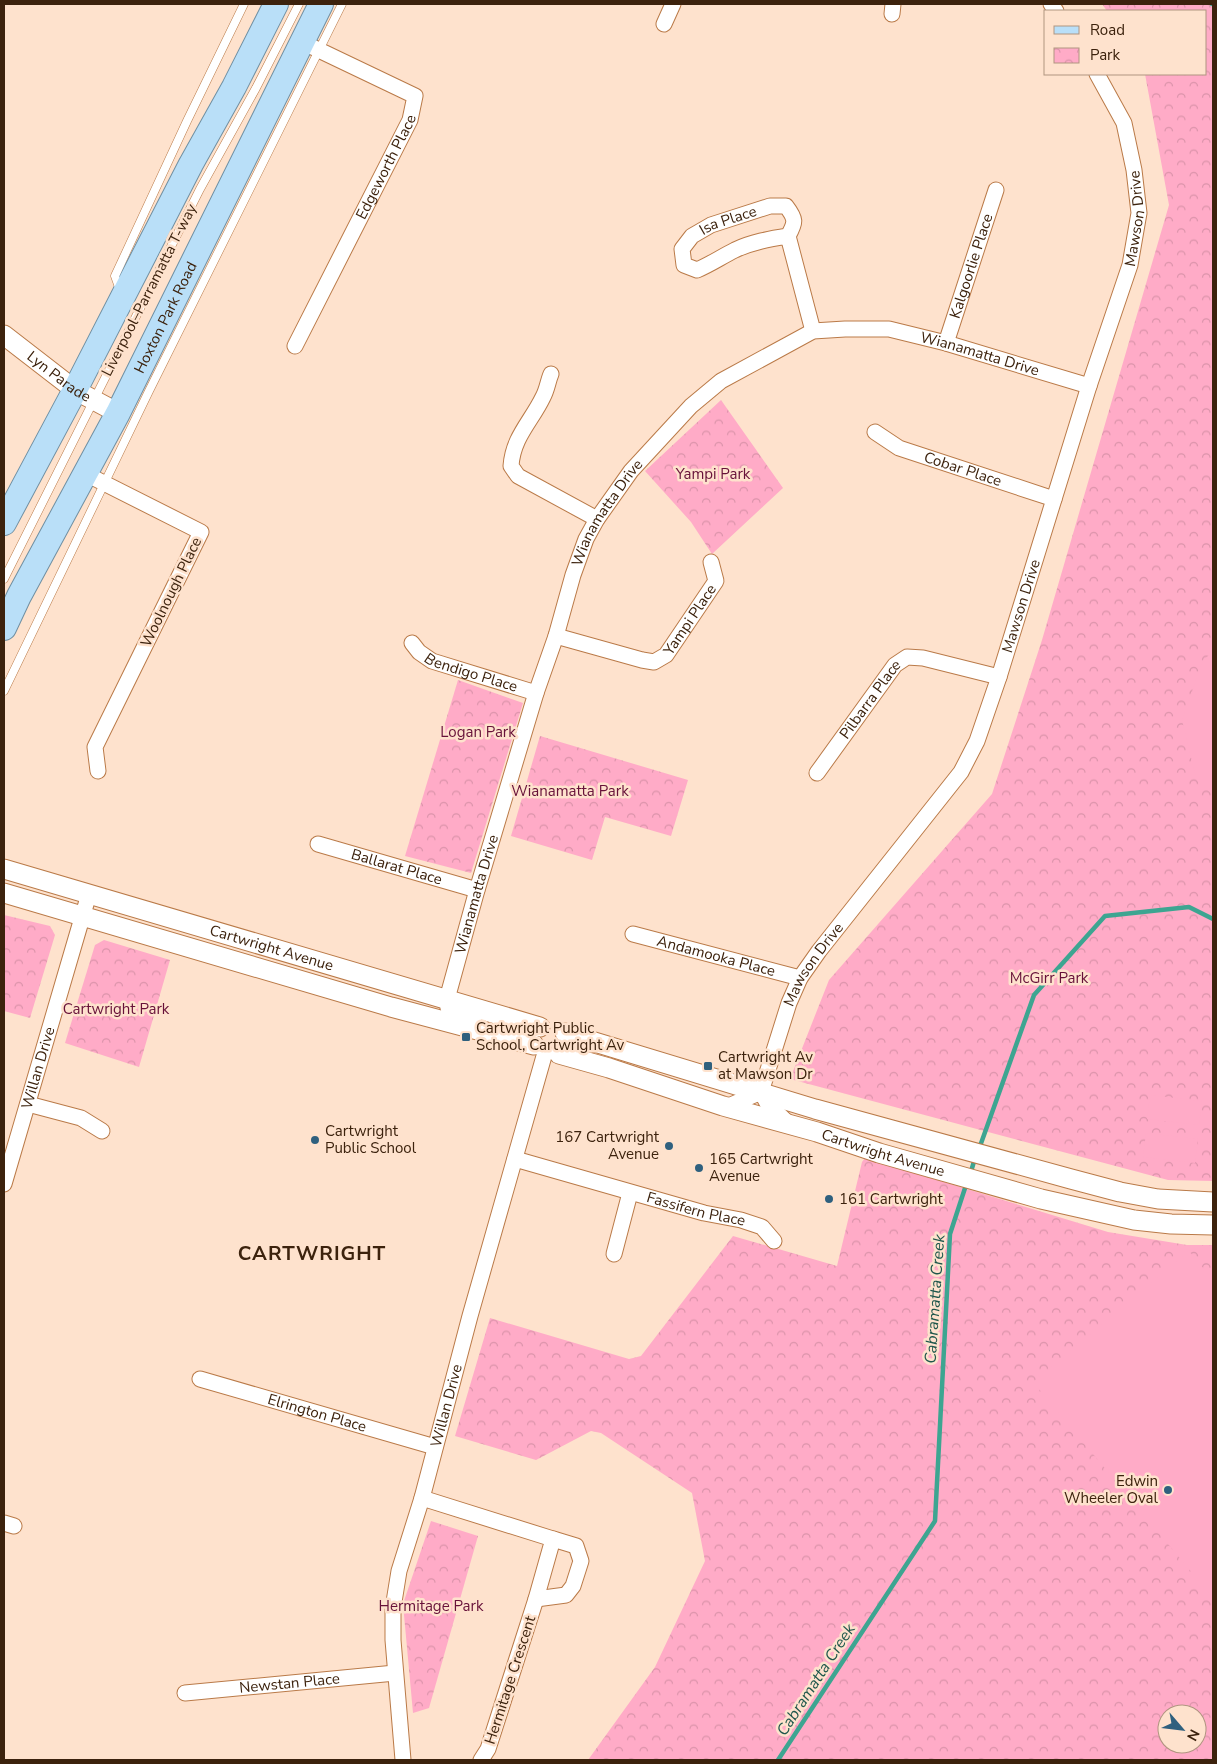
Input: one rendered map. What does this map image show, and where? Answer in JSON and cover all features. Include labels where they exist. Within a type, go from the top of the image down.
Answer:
[{"type":"main road","points":[[4,523],[84,395],[122,297],[276,4]]},
{"type":"main road","name":"Hoxton Park Road","points":[[4,628],[19,596],[95,478],[118,413],[311,46],[321,4]]},
{"type":"street","points":[[664,24],[673,4]]},
{"type":"street","name":"Edgeworth Place","points":[[295,346],[410,120],[416,96],[311,46]]},
{"type":"street","name":"Mawson Drive","points":[[761,1092],[789,1003],[800,978],[819,951],[961,772],[977,741],[999,677],[1089,386],[1130,264],[1139,213],[1134,170],[1124,123],[1098,75]]},
{"type":"street","name":"Kalgoorlie Place","points":[[946,343],[996,190]]},
{"type":"street","name":"Isa Place","points":[[788,236],[761,240],[697,270],[684,265],[682,249],[692,236],[712,225],[770,206],[786,206],[793,216],[794,224],[788,236],[813,331]]},
{"type":"street","name":"Wianamatta Drive","points":[[446,999],[536,693],[586,539],[597,519],[631,471],[691,406],[722,382],[813,331],[845,329],[888,330],[946,343],[1089,386]]},
{"type":"street","name":"Lyn Parade","points":[[4,335],[84,395],[118,413]]},
{"type":"street","points":[[550,374],[543,396],[523,427],[512,453],[511,466],[518,476],[597,519]]},
{"type":"street","name":"Cobar Place","points":[[875,432],[899,448],[1054,499]]},
{"type":"street","name":"Woolnough Place","points":[[95,478],[201,532],[96,747],[98,771]]},
{"type":"street","name":"Yampi Place","points":[[556,636],[654,662],[666,655],[716,581],[711,562]]},
{"type":"street","name":"Bendigo Place","points":[[412,643],[419,652],[432,661],[536,693]]},
{"type":"street","name":"Pilbarra Place","points":[[817,773],[895,665],[906,657],[923,658],[999,677]]},
{"type":"street","name":"Ballarat Place","points":[[318,844],[477,890]]},
{"type":"street","name":"Cartwright Avenue","points":[[4,869],[540,1027]]},
{"type":"street","name":"Cartwright Avenue","points":[[4,893],[391,1007],[481,1030],[546,1052],[609,1068],[723,1106],[1041,1199],[1134,1220],[1171,1224],[1213,1225]]},
{"type":"street","name":"Willan Drive","points":[[4,1184],[89,894]]},
{"type":"street","name":"Andamooka Place","points":[[633,934],[800,978]]},
{"type":"street","points":[[446,999],[448,1008],[451,1011],[476,1023],[481,1030]]},
{"type":"street","points":[[548,1024],[559,1026],[565,1033],[567,1044],[565,1049],[546,1052],[535,1034],[540,1027],[548,1024]]},
{"type":"street","name":"Cartwright Avenue","points":[[565,1033],[761,1092],[1072,1180],[1158,1199],[1213,1202]]},
{"type":"street","name":"Willan Drive","points":[[403,1760],[395,1673],[393,1608],[399,1572],[422,1498],[546,1052]]},
{"type":"street","points":[[723,1106],[731,1105],[761,1092],[767,1103],[789,1125]]},
{"type":"street","points":[[28,1104],[81,1118],[102,1131]]},
{"type":"street","name":"Fassifern Place","points":[[515,1159],[704,1213],[741,1220],[762,1227],[774,1240]]},
{"type":"street","name":"Fassifern Place","points":[[614,1254],[630,1193]]},
{"type":"street","name":"Elrington Place","points":[[200,1379],[435,1447]]},
{"type":"street","name":"Hermitage Crescent","points":[[422,1498],[576,1546],[581,1561],[573,1586],[566,1596],[536,1599]]},
{"type":"street","name":"Hermitage Crescent","points":[[481,1760],[488,1750],[553,1539]]},
{"type":"street","name":"Newstan Place","points":[[185,1693],[395,1673]]},
{"type":"lane","points":[[122,297],[115,276],[244,4]]},
{"type":"lane","name":"Liverpool–Parramatta T-way","points":[[4,579],[84,395],[256,88],[300,4]]},
{"type":"lane","points":[[4,691],[95,478],[311,46],[342,4]]},
{"type":"green space","name":"McGirr Park","points":[[1102,4],[1213,4],[1213,1181],[1168,1180],[790,1079],[829,980],[992,794],[1042,640],[1169,205],[1145,75],[1207,75],[1207,10],[1106,10]]},
{"type":"green space","name":"Yampi Park","points":[[721,400],[783,488],[712,554],[691,522],[645,471]]},
{"type":"green space","points":[[1213,652],[1213,796],[1195,774],[1182,720],[1203,660]]},
{"type":"green space","name":"Logan Park","points":[[458,680],[523,703],[471,873],[405,856]]},
{"type":"green space","name":"Wianamatta Park","points":[[540,736],[688,780],[671,836],[605,817],[592,860],[511,836]]},
{"type":"green space","points":[[4,915],[50,926],[55,935],[30,1018],[4,1011]]},
{"type":"green space","name":"Cartwright Park","points":[[104,940],[170,960],[139,1067],[65,1043],[95,945]]},
{"type":"green space","points":[[1150,1095],[1202,1101],[1199,1125],[1147,1119]]},
{"type":"green space","points":[[1146,1133],[1198,1139],[1195,1163],[1143,1157]]},
{"type":"green space","points":[[865,1158],[1108,1232],[1187,1245],[1213,1245],[1213,1760],[588,1760],[655,1667],[705,1561],[692,1493],[601,1433],[591,1431],[536,1460],[455,1436],[490,1318],[629,1359],[641,1356],[733,1236],[837,1266],[862,1162]]},
{"type":"green space","name":"Edwin Wheeler Oval","points":[[1189,1251],[1213,1280],[1213,1598],[1033,1382]]},
{"type":"green space","name":"Hermitage Park","points":[[431,1521],[478,1536],[429,1708],[413,1713],[403,1604]]},
{"type":"waterway","name":"Cabramatta Creek","points":[[979,1149],[1034,995],[1105,916],[1189,907],[1213,919]]},
{"type":"waterway","name":"Cabramatta Creek","points":[[970,1175],[975,1158]]},
{"type":"waterway","name":"Cabramatta Creek","points":[[778,1760],[935,1521],[950,1234],[967,1182]]},
{"type":"place","name":"Cartwright Public School, Cartwright Av","points":[[466,1037]]},
{"type":"place","name":"Cartwright Av at Mawson Dr","points":[[708,1066]]},
{"type":"place","name":"Cartwright Public School","points":[[315,1140]]},
{"type":"place","name":"167 Cartwright Avenue","points":[[669,1146]]},
{"type":"place","name":"165 Cartwright Avenue","points":[[699,1168]]},
{"type":"place","name":"161 Cartwright","points":[[829,1199]]},
{"type":"place","name":"Edwin Wheeler Oval","points":[[1168,1490]]},
{"type":"district","name":"CARTWRIGHT","points":[[312,1253]]}]
